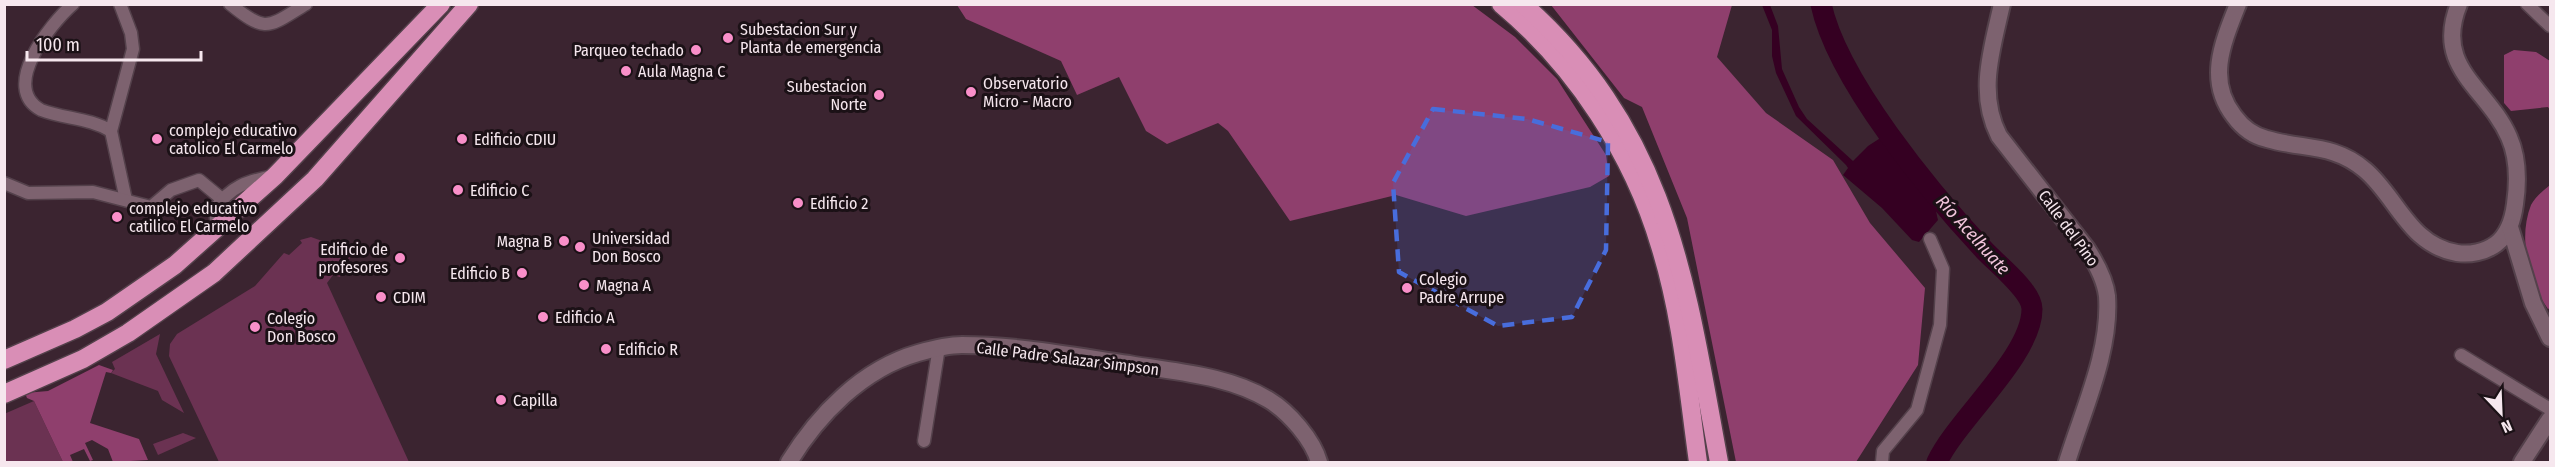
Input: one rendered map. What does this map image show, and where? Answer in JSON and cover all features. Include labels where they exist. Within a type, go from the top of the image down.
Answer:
[{"type":"highway","points":[[4,360],[75,329],[115,306],[175,265],[275,176],[441,4]]},
{"type":"highway","points":[[4,394],[83,359],[128,333],[214,273],[315,178],[469,4]]},
{"type":"highway","points":[[1501,4],[1553,56],[1594,108],[1627,164],[1641,196],[1660,246],[1673,300],[1698,462]]},
{"type":"highway","points":[[1523,4],[1560,41],[1600,91],[1628,133],[1650,175],[1671,231],[1682,274],[1719,462]]},
{"type":"main road","name":"Calle del Pino","points":[[2002,4],[1988,69],[1987,93],[1993,124],[1999,136],[2087,249],[2096,263],[2107,294],[2106,326],[2099,358],[2067,462]]},
{"type":"main road","points":[[2238,4],[2222,49],[2218,71],[2224,100],[2239,123],[2255,135],[2267,140],[2325,149],[2349,156],[2370,174],[2415,232],[2438,247],[2451,252],[2473,253],[2496,243],[2510,227]]},
{"type":"main road","points":[[2459,4],[2452,40],[2456,60],[2465,78],[2498,118],[2513,152],[2516,197],[2510,227],[2534,303],[2550,338]]},
{"type":"main road","name":"Calle Padre Salazar Simpson","points":[[789,462],[814,426],[857,386],[900,359],[939,347],[961,345],[1056,353],[1228,383],[1268,398],[1278,405],[1311,444],[1319,462]]},
{"type":"main road","points":[[2522,462],[2550,419]]},
{"type":"street","points":[[73,4],[51,27],[23,63],[20,76],[23,94],[27,101],[39,109],[97,123],[111,131]]},
{"type":"street","points":[[120,4],[131,33],[133,49],[111,131],[126,200]]},
{"type":"street","points":[[230,4],[249,20],[262,26],[277,22],[306,4]]},
{"type":"street","points":[[2527,4],[2550,26]]},
{"type":"street","points":[[217,228],[215,210],[222,200],[245,182],[275,176]]},
{"type":"street","points":[[4,183],[28,194],[93,192],[152,207],[171,190],[199,180],[222,200]]},
{"type":"street","points":[[1882,462],[1883,451],[1917,410],[1940,325],[1943,269],[1930,239]]},
{"type":"street","points":[[924,441],[939,347]]},
{"type":"street","points":[[2461,355],[2550,409]]},
{"type":"highlighted area","points":[[1433,109],[1527,119],[1608,142],[1606,250],[1572,317],[1498,326],[1399,272],[1393,183]]},
{"type":"shaded area","points":[[957,5],[1472,5],[1515,37],[1557,79],[1606,155],[1609,176],[1590,187],[1466,216],[1396,195],[1290,221],[1228,131],[1218,123],[1167,144],[1146,131],[1119,77],[1077,95],[1061,61],[966,19]]},
{"type":"shaded area","points":[[1551,5],[1732,5],[1717,57],[1766,113],[1833,160],[1870,223],[1925,288],[1918,365],[1856,462],[1736,462],[1687,218],[1642,107],[1624,98]]},
{"type":"shaded area","points":[[1762,5],[1770,5],[1778,26],[1782,69],[1807,119],[1853,161],[1868,146],[1885,135],[1926,188],[1934,202],[1938,220],[1919,242],[1912,240],[1882,208],[1843,175],[1848,168],[1846,165],[1796,116],[1776,73],[1772,56],[1772,30]]},
{"type":"shaded area","points":[[2514,50],[2536,52],[2550,61],[2550,110],[2548,107],[2511,111],[2504,103],[2504,55]]},
{"type":"shaded area","points":[[2550,185],[2550,308],[2548,309],[2530,272],[2525,231],[2531,205],[2537,196]]},
{"type":"shaded area","points":[[311,237],[353,252],[340,277],[333,275],[327,283],[409,462],[219,462],[169,356],[170,344],[177,334],[255,286],[284,253],[289,255],[302,243],[300,240]]},
{"type":"shaded area","points":[[160,334],[156,354],[184,413],[162,400],[158,391],[111,373],[115,369],[112,362]]},
{"type":"shaded area","points":[[99,365],[113,370],[111,373],[106,372],[90,423],[139,439],[148,460],[113,462],[108,449],[92,440],[85,443],[93,460],[90,461],[84,449],[70,455],[73,462],[63,462],[34,401],[27,398],[25,393],[48,391]]},
{"type":"shaded area","points":[[34,401],[63,462],[5,462],[4,414]]},
{"type":"shaded area","points":[[183,433],[196,438],[158,455],[153,444]]},
{"type":"waterway","name":"Río Acelhuate","points":[[1821,4],[1830,34],[1846,66],[1889,134],[1962,226],[2020,286],[2032,309],[2029,327],[2020,347],[1947,445],[1937,462]]},
{"type":"place","name":"Subestacion Sur y Planta de emergencia","points":[[728,38]]},
{"type":"place","name":"Parqueo techado","points":[[696,50]]},
{"type":"place","name":"Aula Magna C","points":[[626,71]]},
{"type":"place","name":"Observatorio Micro - Macro","points":[[971,92]]},
{"type":"place","name":"Subestacion Norte","points":[[879,95]]},
{"type":"place","name":"complejo educativo catolico El Carmelo","points":[[157,139]]},
{"type":"place","name":"Edificio CDIU","points":[[462,139]]},
{"type":"place","name":"Edificio C","points":[[458,190]]},
{"type":"place","name":"Edificio 2","points":[[798,203]]},
{"type":"place","name":"complejo educativo catilico El Carmelo","points":[[117,217]]},
{"type":"place","name":"Magna B","points":[[564,241]]},
{"type":"place","name":"Universidad Don Bosco","points":[[580,247]]},
{"type":"place","name":"Edificio de profesores","points":[[400,258]]},
{"type":"place","name":"Edificio B","points":[[522,273]]},
{"type":"place","name":"Magna A","points":[[584,285]]},
{"type":"place","name":"Colegio Padre Arrupe","points":[[1407,288]]},
{"type":"place","name":"CDIM","points":[[381,297]]},
{"type":"place","name":"Edificio A","points":[[543,317]]},
{"type":"place","name":"Colegio Don Bosco","points":[[255,327]]},
{"type":"place","name":"Edificio R","points":[[606,349]]},
{"type":"place","name":"Capilla","points":[[501,400]]}]
